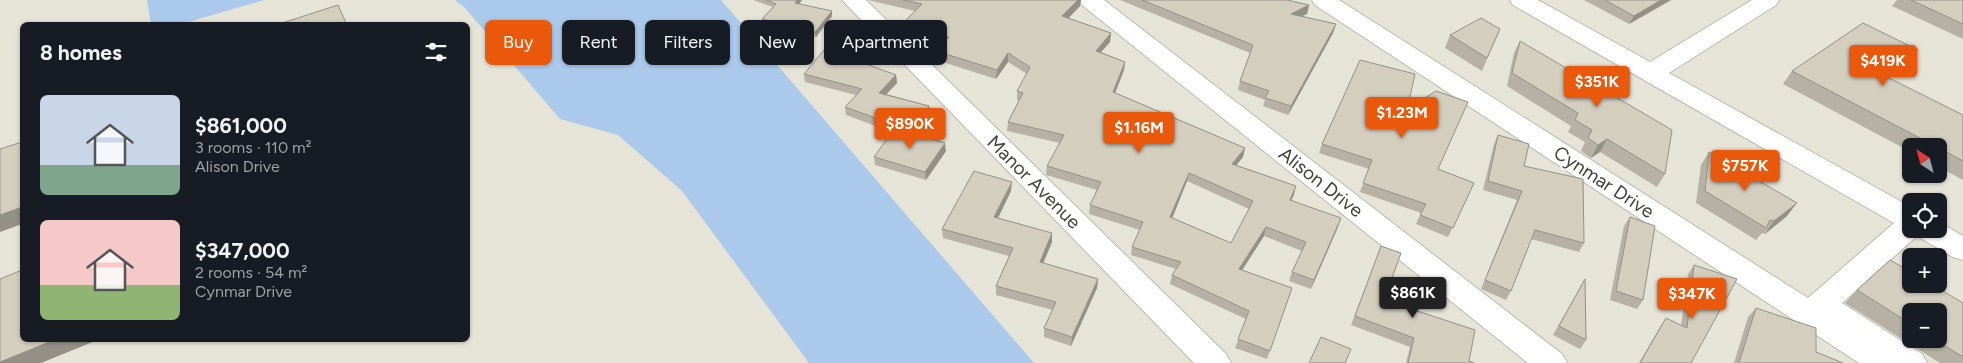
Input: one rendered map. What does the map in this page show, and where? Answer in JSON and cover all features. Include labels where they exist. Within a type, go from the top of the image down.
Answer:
[{"type":"street","name":"Manor Avenue","points":[[853,0],[1216,363]]},
{"type":"street","name":"Alison Drive","points":[[1090,0],[1552,363]]},
{"type":"street","name":"Cynmar Drive","points":[[1323,0],[1885,363]]},
{"type":"street","points":[[1521,0],[1902,215]]},
{"type":"street","points":[[1651,73],[1768,0]]},
{"type":"street","points":[[1902,233],[1820,304],[1911,363]]},
{"type":"street","points":[[1943,238],[1963,249]]},
{"type":"shaded area","points":[[0,0],[1963,0],[1963,363],[0,363]]},
{"type":"water","points":[[147,0],[264,0],[188,22],[151,22]]},
{"type":"water","points":[[455,0],[721,0],[740,22],[740,65],[777,65],[1034,363],[809,363],[682,191],[618,135],[560,119],[514,65],[552,65],[552,20],[485,20],[485,31],[465,8]]},
{"type":"building","points":[[766,0],[797,0],[795,3],[832,11],[815,32],[814,20],[762,19],[776,4]]},
{"type":"building","points":[[903,0],[1078,0],[1062,16],[1111,33],[1096,51],[1125,62],[1113,92],[1245,148],[1232,164],[1296,186],[1290,200],[1341,218],[1314,280],[1292,272],[1306,242],[1266,227],[1239,269],[1292,288],[1270,351],[1238,339],[1249,311],[1172,275],[1181,262],[1132,247],[1143,222],[1090,205],[1101,182],[1047,166],[1064,135],[1008,122],[1023,93],[1017,91],[1030,67],[1008,53],[997,70],[947,54],[947,39],[949,37],[947,36],[947,20],[906,20],[922,4]],"holes":[[[1189,173],[1253,201],[1231,243],[1170,217]]]},
{"type":"building","points":[[1142,0],[1287,0],[1309,5],[1291,14],[1336,24],[1291,106],[1265,98],[1269,91],[1240,81],[1253,45]]},
{"type":"building","points":[[1605,0],[1661,0],[1634,16]]},
{"type":"building","points":[[1911,0],[1963,0],[1963,24]]},
{"type":"building","points":[[338,5],[346,22],[285,22]]},
{"type":"building","points":[[1481,18],[1500,29],[1487,58],[1450,35]]},
{"type":"building","points":[[1863,23],[1918,50],[1883,75],[1963,115],[1963,161],[1948,153],[1948,138],[1920,138],[1792,71]]},
{"type":"building","points":[[1520,41],[1672,130],[1665,174],[1607,139],[1598,145],[1588,138],[1592,130],[1575,120],[1578,113],[1512,73]]},
{"type":"building","points":[[824,50],[824,65],[869,65],[896,75],[879,93],[929,106],[912,131],[845,107],[862,89],[804,74],[811,65],[814,65],[814,62]]},
{"type":"building","points":[[1360,60],[1415,74],[1407,109],[1436,91],[1468,102],[1438,169],[1474,183],[1453,228],[1420,215],[1426,204],[1363,183],[1372,160],[1322,144]]},
{"type":"building","points":[[894,129],[945,143],[925,172],[874,157]]},
{"type":"building","points":[[1498,135],[1529,144],[1524,166],[1583,179],[1584,243],[1535,230],[1511,291],[1485,280],[1522,191],[1488,181]]},
{"type":"building","points":[[20,143],[20,208],[0,215],[0,149]]},
{"type":"building","points":[[1709,152],[1797,203],[1774,221],[1770,220],[1766,228],[1705,191]]},
{"type":"building","points":[[974,171],[1012,182],[994,217],[1052,233],[1040,262],[1098,279],[1072,337],[1044,328],[1056,302],[996,286],[1013,248],[942,229]]},
{"type":"building","points":[[1630,217],[1655,226],[1643,300],[1616,291]]},
{"type":"building","points":[[1381,246],[1401,253],[1384,300],[1475,330],[1469,361],[1474,363],[1408,363],[1414,338],[1355,316]]},
{"type":"building","points":[[1890,260],[1902,267],[1902,293],[1946,293],[1963,303],[1963,357],[1947,347],[1947,303],[1902,303],[1902,318],[1857,290]]},
{"type":"building","points":[[1694,265],[1737,279],[1691,363],[1640,363],[1666,318],[1687,328]]},
{"type":"building","points":[[20,271],[20,342],[49,342],[0,362],[0,279]]},
{"type":"building","points":[[1585,279],[1586,340],[1559,326]]},
{"type":"building","points":[[1756,308],[1816,328],[1816,352],[1843,363],[1739,363]]},
{"type":"building","points":[[1321,337],[1351,349],[1345,363],[1309,363]]}]
